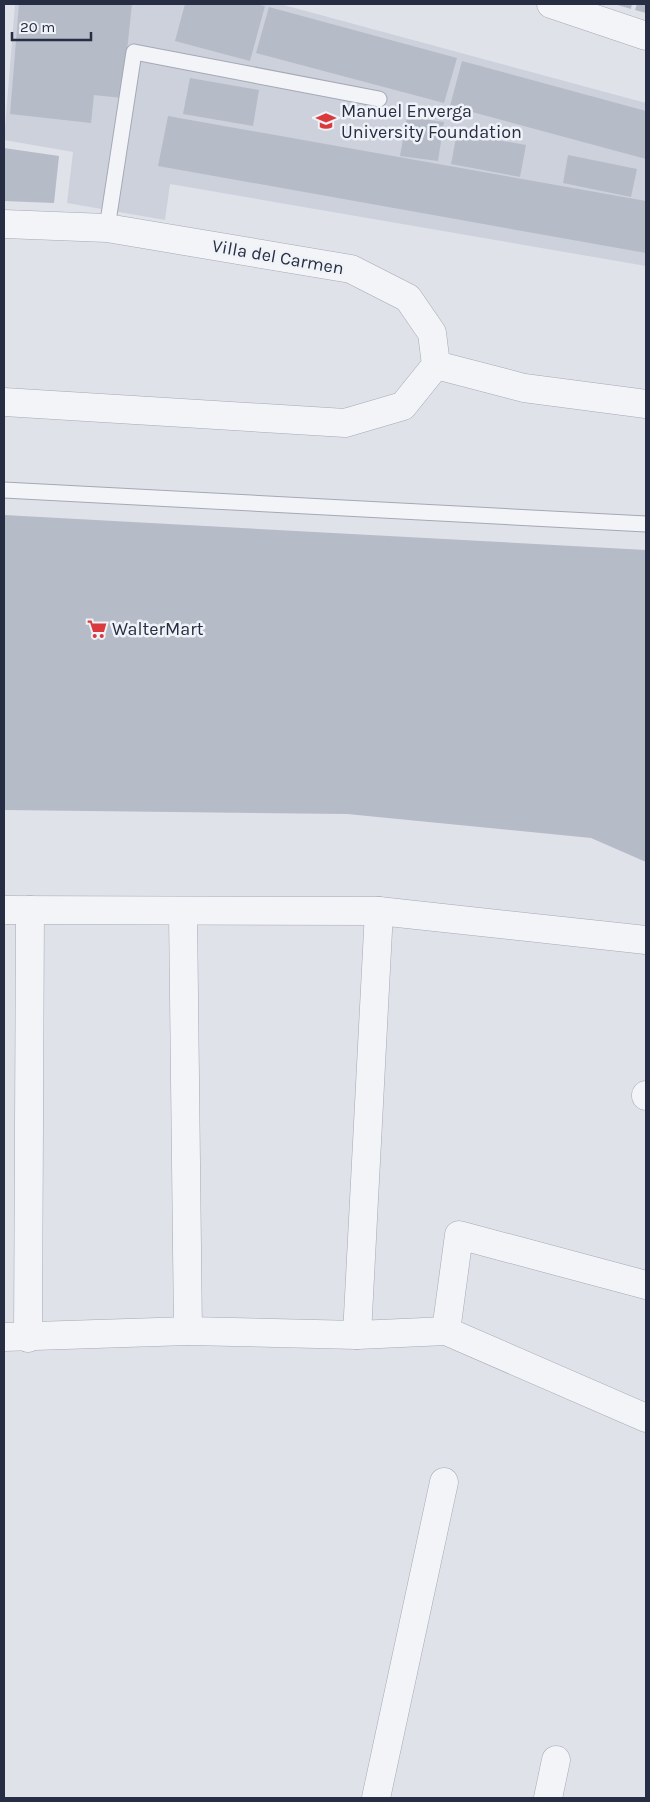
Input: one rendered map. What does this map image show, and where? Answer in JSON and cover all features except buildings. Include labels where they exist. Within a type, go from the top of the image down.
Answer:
[{"type":"street","points":[[551,4],[646,36]]},
{"type":"street","name":"Villa del Carmen","points":[[4,224],[107,228],[351,269],[408,298],[432,333],[436,365]]},
{"type":"street","points":[[4,402],[345,424],[403,406],[436,365],[524,388],[646,404]]},
{"type":"street","points":[[646,940],[379,911],[183,912],[17,910],[16,1338],[188,1331],[357,1335],[446,1331],[646,1418]]},
{"type":"street","points":[[357,1335],[379,911]]},
{"type":"street","points":[[183,912],[188,1331]]},
{"type":"street","points":[[446,1331],[459,1235],[646,1285]]},
{"type":"street","points":[[376,1798],[444,1482]]},
{"type":"street","points":[[548,1798],[556,1760]]},
{"type":"lane","points":[[107,228],[134,52],[379,98]]},
{"type":"lane","points":[[4,490],[646,524]]},
{"type":"shaded area","name":"Manuel Enverga University Foundation","points":[[15,4],[280,4],[646,103],[646,266],[170,184],[165,220],[67,203],[73,152],[4,140]]},
{"type":"place","name":"Manuel Enverga University Foundation","points":[[326,121]]},
{"type":"place","name":"WalterMart","points":[[97,629]]}]
